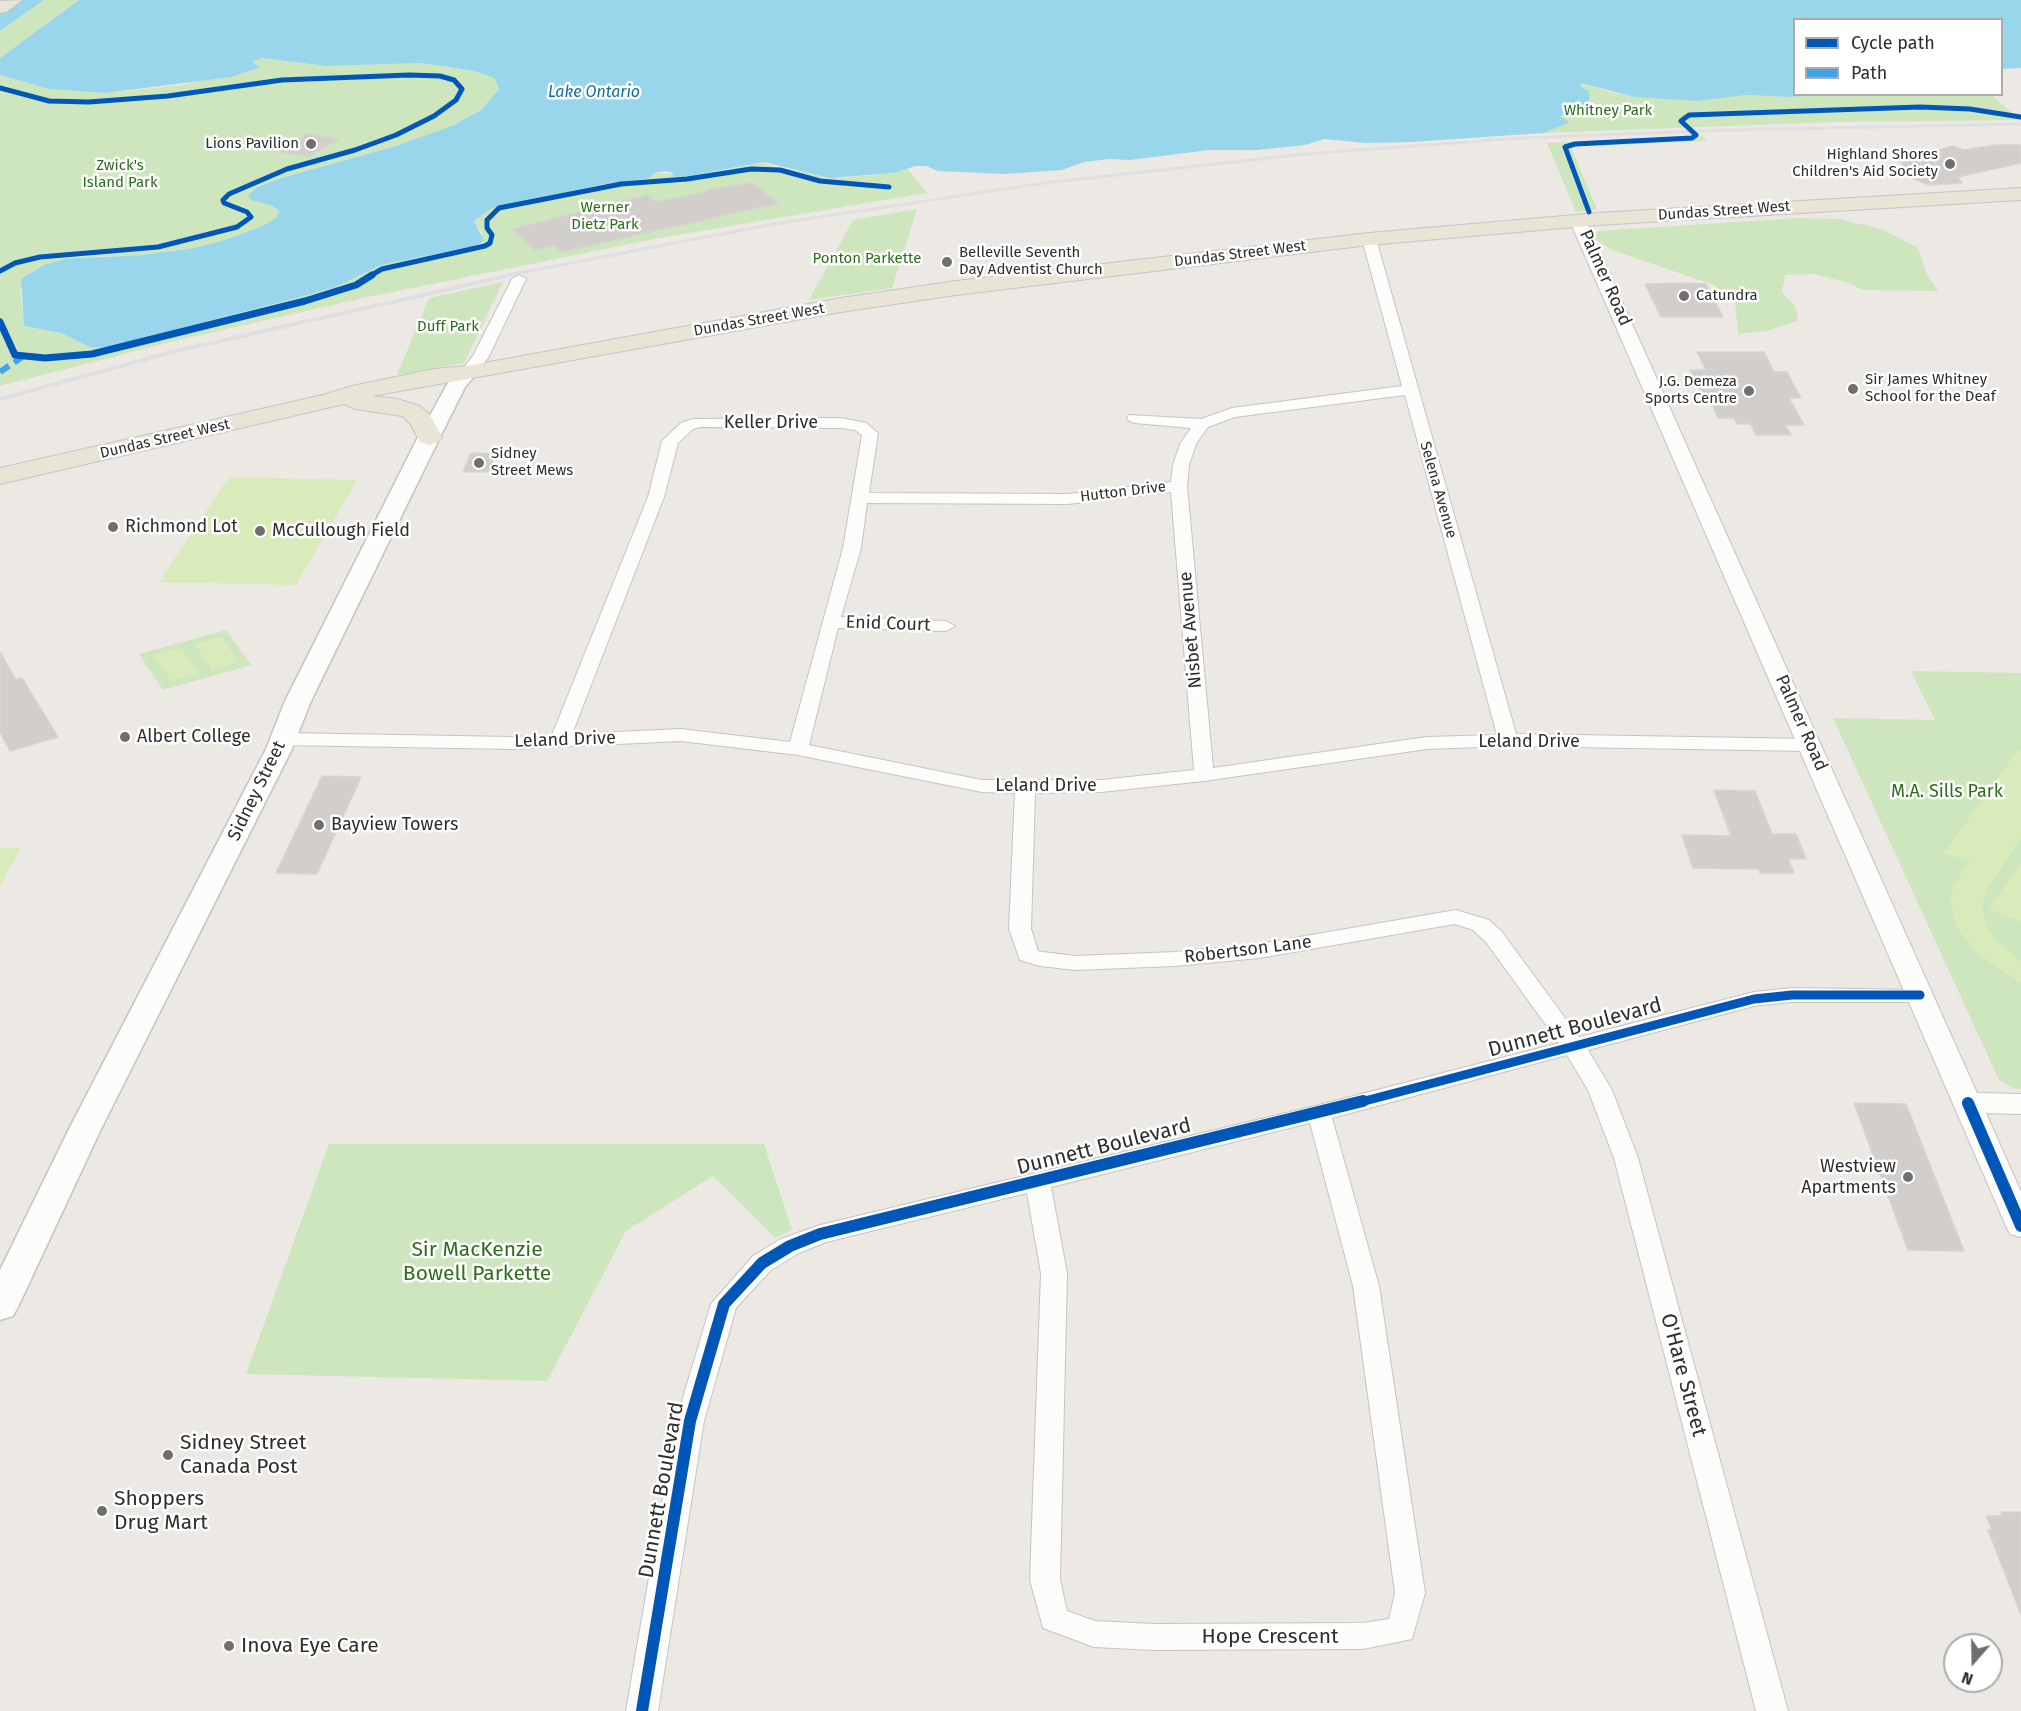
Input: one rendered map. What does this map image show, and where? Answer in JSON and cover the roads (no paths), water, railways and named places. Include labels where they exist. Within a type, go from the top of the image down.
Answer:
[{"type":"main road","points":[[0,8],[13,0]]},
{"type":"main road","name":"Dundas Street West","points":[[0,476],[338,401],[440,383],[467,373],[841,305],[944,290],[1369,239],[1578,221],[2021,194]]},
{"type":"main road","name":"Sidney Street","points":[[0,1307],[85,1129],[284,739],[304,691],[429,437],[456,385],[467,373]]},
{"type":"main road","points":[[338,401],[397,406],[411,411],[421,420],[429,437]]},
{"type":"street","name":"Palmer Road","points":[[1578,221],[2021,1226]]},
{"type":"street","name":"Selena Avenue","points":[[1369,239],[1508,740]]},
{"type":"street","name":"Sidney Street","points":[[467,373],[480,358],[519,279]]},
{"type":"street","points":[[1135,418],[1202,424],[1232,413],[1410,390]]},
{"type":"street","name":"Keller Drive","points":[[560,741],[656,497],[670,441],[687,426],[699,422],[841,423],[860,426],[870,433],[852,548],[830,622],[798,749]]},
{"type":"street","name":"Hutton Drive","points":[[861,498],[1068,499],[1179,486],[1181,465],[1188,444],[1202,424]]},
{"type":"street","name":"Nisbet Avenue","points":[[1179,486],[1204,775]]},
{"type":"street","name":"Enid Court","points":[[830,622],[946,626]]},
{"type":"street","name":"Leland Drive","points":[[284,739],[513,743],[681,735],[732,739],[798,749],[982,786],[1025,787],[1101,786],[1204,775],[1427,743],[1508,740],[1810,745]]},
{"type":"street","name":"Robertson Lane","points":[[1025,787],[1020,930],[1028,955],[1040,959],[1075,963],[1199,957],[1259,951],[1456,917],[1481,926],[1494,936],[1574,1047]]},
{"type":"street","name":"Dunnett Boulevard","points":[[642,1711],[690,1421],[724,1304],[762,1263],[790,1246],[810,1238],[1319,1113],[1754,999],[1792,995],[1920,995]]},
{"type":"street","name":"O'Hare Street","points":[[1574,1047],[1600,1090],[1626,1158],[1772,1711]]},
{"type":"street","points":[[1968,1103],[2021,1104]]},
{"type":"street","name":"Hope Crescent","points":[[1037,1181],[1054,1273],[1045,1580],[1054,1619],[1094,1634],[1154,1637],[1363,1636],[1401,1630],[1410,1593],[1366,1286],[1319,1113]]},
{"type":"water","points":[[0,0],[44,0],[0,31]]},
{"type":"water","name":"Lake Ontario","points":[[79,0],[2021,0],[2021,68],[2003,69],[2003,18],[1793,18],[1793,96],[1808,96],[1788,97],[1747,95],[1697,101],[1635,97],[1580,83],[1581,87],[1589,91],[1589,110],[1559,116],[1570,122],[1544,133],[1411,142],[1366,143],[1324,139],[1305,145],[1257,150],[1209,150],[1130,160],[1109,159],[1084,162],[1062,170],[1004,174],[938,171],[926,166],[916,166],[893,173],[830,178],[764,162],[689,176],[674,177],[673,173],[666,171],[654,173],[650,178],[604,184],[492,208],[474,221],[484,241],[475,246],[381,265],[338,286],[110,347],[89,347],[61,333],[24,326],[21,279],[44,265],[66,259],[141,255],[194,248],[228,239],[262,226],[276,218],[279,211],[273,206],[251,200],[248,196],[256,188],[281,178],[396,146],[454,125],[481,110],[499,89],[494,78],[475,71],[421,63],[327,66],[262,58],[252,62],[261,67],[231,77],[105,93],[49,89],[0,75],[0,58]]},
{"type":"railway","points":[[503,276],[774,224],[1044,183],[1305,154],[1521,138],[1730,130],[2021,124]]},
{"type":"railway","points":[[0,399],[176,351],[511,275]]},
{"type":"place","name":"Lions Pavilion","points":[[311,144]]},
{"type":"place","name":"Highland Shores Children's Aid Society","points":[[1950,164]]},
{"type":"place","name":"Belleville Seventh Day Adventist Church","points":[[947,262]]},
{"type":"place","name":"Catundra","points":[[1684,296]]},
{"type":"place","name":"Sir James Whitney School for the Deaf","points":[[1853,389]]},
{"type":"place","name":"J.G. Demeza Sports Centre","points":[[1749,391]]},
{"type":"place","name":"Sidney Street Mews","points":[[479,463]]},
{"type":"place","name":"Richmond Lot","points":[[113,527]]},
{"type":"place","name":"McCullough Field","points":[[260,531]]},
{"type":"place","name":"Albert College","points":[[125,737]]},
{"type":"place","name":"Bayview Towers","points":[[319,825]]},
{"type":"place","name":"Westview Apartments","points":[[1908,1177]]},
{"type":"place","name":"Sidney Street Canada Post","points":[[168,1455]]},
{"type":"place","name":"Shoppers Drug Mart","points":[[102,1511]]},
{"type":"place","name":"Inova Eye Care","points":[[229,1646]]},
{"type":"park label","name":"Whitney Park","points":[[1608,111]]},
{"type":"park label","name":"Zwick's Island Park","points":[[120,174]]},
{"type":"park label","name":"Werner Dietz Park","points":[[605,216]]},
{"type":"park label","name":"Ponton Parkette","points":[[867,259]]},
{"type":"park label","name":"Duff Park","points":[[448,327]]},
{"type":"park label","name":"M.A. Sills Park","points":[[1947,792]]},
{"type":"park label","name":"Sir MacKenzie Bowell Parkette","points":[[477,1262]]}]
